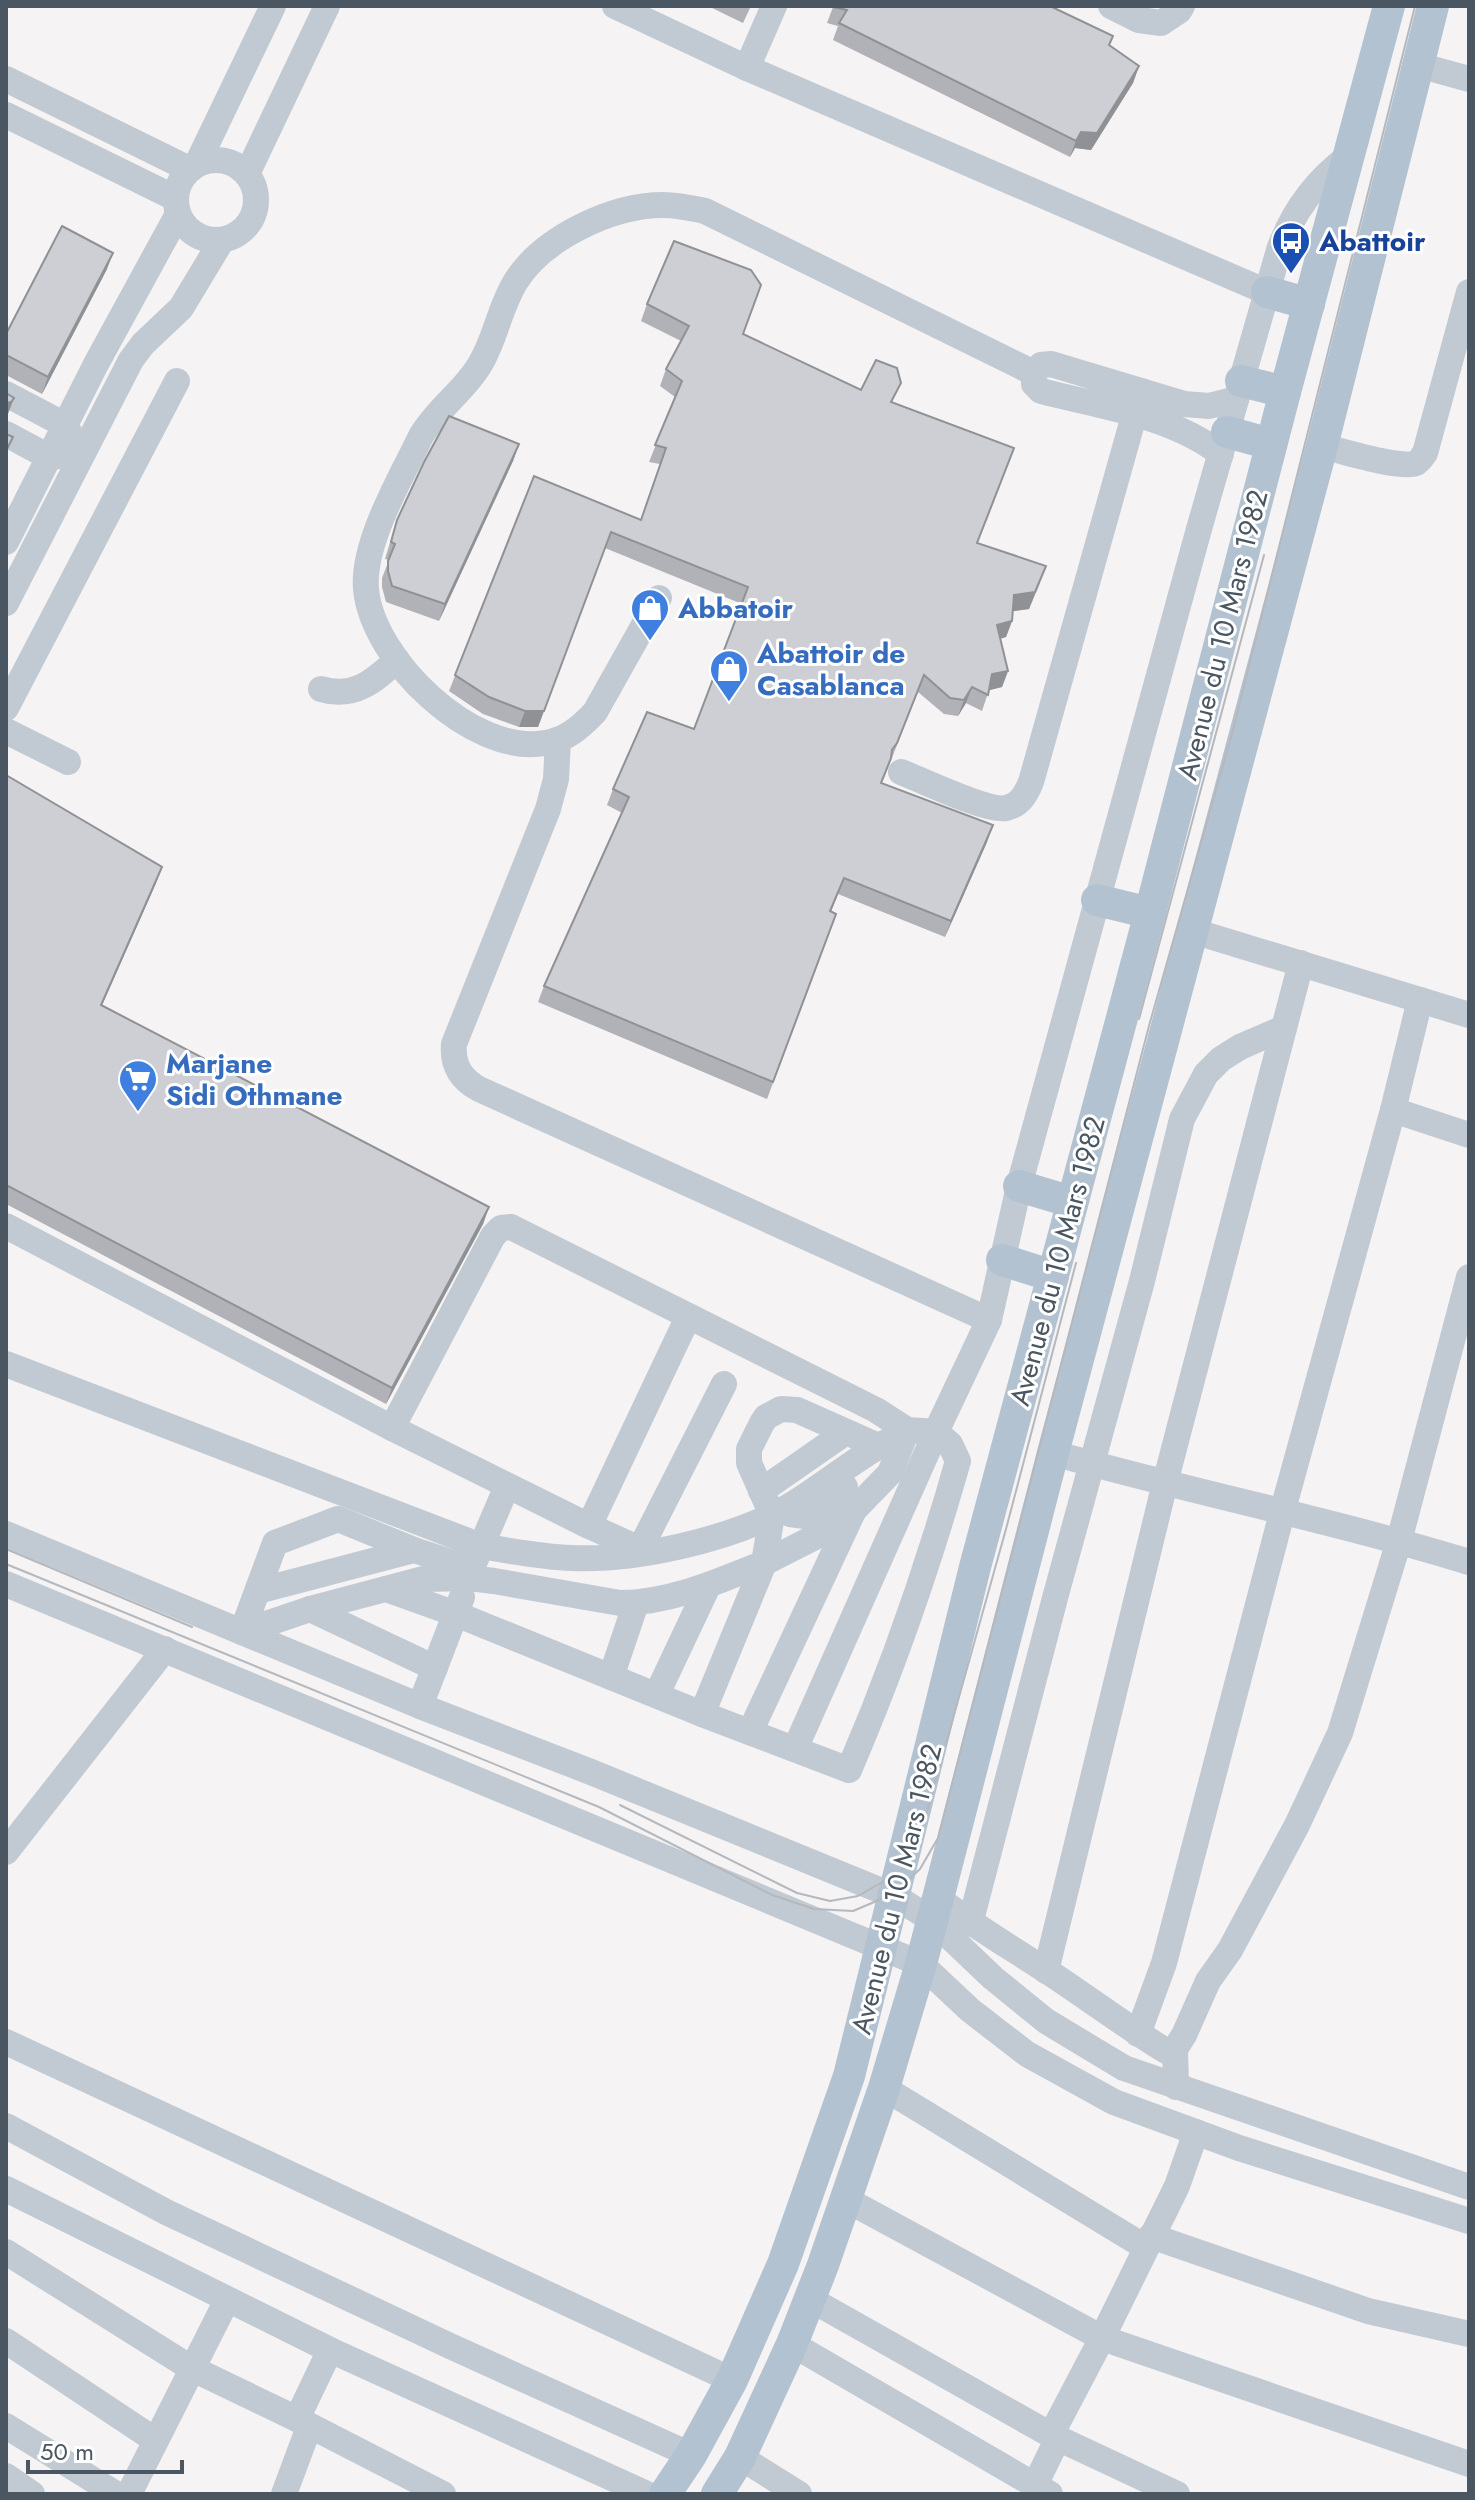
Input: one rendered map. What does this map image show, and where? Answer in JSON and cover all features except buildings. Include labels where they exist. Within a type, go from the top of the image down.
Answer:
[{"type":"main road","name":"Avenue du 10 Mars 1982","points":[[665,2494],[691,2455],[732,2380],[783,2264],[849,2076],[975,1567],[1389,6]]},
{"type":"main road","name":"Avenue du 10 Mars 1982","points":[[717,2494],[740,2457],[810,2299],[847,2200],[921,1964],[1053,1453],[1322,446],[1433,6]]},
{"type":"main road","points":[[1267,292],[1309,304]]},
{"type":"main road","points":[[1239,390],[1285,392]]},
{"type":"main road","points":[[1224,443],[1271,444]]},
{"type":"main road","points":[[1097,900],[1150,913]]},
{"type":"main road","points":[[1019,1186],[1072,1202]]},
{"type":"main road","points":[[1002,1260],[1053,1276]]},
{"type":"street","points":[[6,79],[193,166],[210,159],[237,165],[247,174],[254,187],[254,214],[247,227],[236,236],[222,240],[208,240],[185,226],[177,206],[177,187],[193,166],[273,6]]},
{"type":"street","points":[[247,174],[327,6]]},
{"type":"street","points":[[615,6],[747,68],[1267,292]]},
{"type":"street","points":[[747,68],[774,6]]},
{"type":"street","points":[[1111,6],[1139,20],[1161,23],[1182,6]]},
{"type":"street","points":[[1418,65],[1469,79]]},
{"type":"street","points":[[6,115],[177,206]]},
{"type":"street","points":[[795,1749],[989,1320],[1019,1186],[1279,250],[1293,217],[1313,188],[1349,156]]},
{"type":"street","points":[[659,598],[595,712],[584,725],[558,740],[532,745],[518,744],[471,726],[437,704],[416,683],[379,634],[372,620],[366,590],[370,545],[389,504],[431,419],[461,390],[483,359],[501,310],[520,274],[556,240],[621,211],[661,205],[705,211],[1034,373],[1034,384],[1041,391],[1137,403],[1195,406],[1223,404],[1239,390]]},
{"type":"street","points":[[6,542],[177,206]]},
{"type":"street","points":[[6,603],[131,360],[143,344],[181,308],[222,240]]},
{"type":"street","points":[[1322,446],[1392,463],[1416,463],[1425,453],[1469,292]]},
{"type":"street","points":[[6,708],[177,381]]},
{"type":"street","points":[[6,394],[65,425],[82,454]]},
{"type":"street","points":[[1137,403],[1180,429],[1224,443]]},
{"type":"street","points":[[901,772],[995,808],[1012,806],[1024,796],[1031,782],[1137,403]]},
{"type":"street","points":[[6,434],[49,457],[82,454]]},
{"type":"street","points":[[321,689],[338,693],[357,690],[375,680],[397,660]]},
{"type":"street","points":[[6,731],[68,762]]},
{"type":"street","points":[[558,740],[556,779],[548,809],[454,1044],[454,1061],[463,1078],[479,1089],[989,1320]]},
{"type":"street","points":[[1193,931],[1469,1015]]},
{"type":"street","points":[[1046,1971],[1165,1483],[1301,963]]},
{"type":"street","points":[[1138,2034],[1164,1963],[1420,1000]]},
{"type":"street","points":[[970,1924],[1182,1119],[1206,1074],[1221,1059],[1284,1028]]},
{"type":"street","points":[[1393,1110],[1469,1135]]},
{"type":"street","points":[[6,1226],[392,1428],[639,1551]]},
{"type":"street","points":[[386,1589],[849,1770],[878,1703],[926,1569],[958,1461],[950,1444],[936,1432],[907,1430],[876,1410],[511,1227],[501,1228],[493,1236],[392,1428]]},
{"type":"street","points":[[1176,2087],[1175,2049],[1208,1981],[1230,1950],[1328,1763],[1350,1704],[1399,1541],[1469,1277]]},
{"type":"street","points":[[589,1526],[688,1317]]},
{"type":"street","points":[[9,1374],[474,1564]]},
{"type":"street","points":[[639,1551],[724,1384]]},
{"type":"street","points":[[778,1512],[761,1491],[748,1456],[766,1417],[773,1412],[789,1409],[846,1432],[875,1448]]},
{"type":"street","points":[[242,1632],[310,1609],[474,1564],[532,1555],[573,1558],[639,1551],[719,1536],[778,1512],[907,1430]]},
{"type":"street","points":[[242,1632],[275,1543],[338,1519],[414,1550],[620,1603],[636,1603],[708,1586],[764,1563],[827,1531],[855,1509],[890,1473],[907,1430]]},
{"type":"street","points":[[761,1491],[846,1432]]},
{"type":"street","points":[[1053,1453],[1399,1541],[1469,1562]]},
{"type":"street","points":[[420,1706],[507,1486]]},
{"type":"street","points":[[750,1732],[855,1509]]},
{"type":"street","points":[[702,1714],[764,1563],[778,1512]]},
{"type":"street","points":[[6,1534],[420,1706],[970,1924],[1138,2034],[1166,2051],[1175,2049]]},
{"type":"street","points":[[258,1591],[414,1550]]},
{"type":"street","points":[[6,1584],[921,1964],[970,2010],[1027,2054],[1114,2102],[1239,2148],[1469,2221]]},
{"type":"street","points":[[657,1694],[708,1586]]},
{"type":"street","points":[[611,1677],[636,1603]]},
{"type":"street","points":[[310,1609],[435,1668]]},
{"type":"street","points":[[6,1852],[165,1649]]},
{"type":"street","points":[[935,1909],[993,1978],[1046,2021],[1124,2068],[1469,2187]]},
{"type":"street","points":[[6,2042],[732,2380]]},
{"type":"street","points":[[884,2088],[1148,2242],[1368,2311],[1469,2334]]},
{"type":"street","points":[[1239,2148],[1249,2112]]},
{"type":"street","points":[[6,2126],[166,2212],[691,2455]]},
{"type":"street","points":[[792,2344],[1042,2489],[1055,2436],[1177,2186],[1196,2132]]},
{"type":"street","points":[[6,2189],[330,2350],[647,2494]]},
{"type":"street","points":[[847,2200],[1102,2338],[1469,2464]]},
{"type":"street","points":[[6,2252],[191,2368],[443,2494]]},
{"type":"street","points":[[810,2299],[1055,2436],[1177,2494]]},
{"type":"street","points":[[129,2494],[227,2300]]},
{"type":"street","points":[[6,2341],[155,2440]]},
{"type":"street","points":[[284,2494],[303,2423],[330,2350]]},
{"type":"street","points":[[6,2426],[116,2494]]},
{"type":"street","points":[[740,2457],[799,2494]]},
{"type":"street","points":[[6,2476],[32,2494]]},
{"type":"tram line","points":[[6,1564],[599,1807],[772,1895],[814,1909],[853,1911],[902,1886],[920,1869],[938,1838],[1149,1026],[1233,730],[1415,6]]},
{"type":"tram line","points":[[1139,1019],[1264,555]]},
{"type":"tram line","points":[[620,1805],[797,1893],[830,1901],[858,1896],[900,1872],[912,1857],[926,1815],[1076,1263]]},
{"type":"tram line","points":[[6,1549],[192,1627]]},
{"type":"place","name":"Abattoir","points":[[1291,275]]},
{"type":"place","name":"Abbatoir","points":[[650,642]]},
{"type":"place","name":"Abattoir de Casablanca","points":[[729,703]]},
{"type":"place","name":"Marjane Sidi Othmane","points":[[138,1113]]}]
